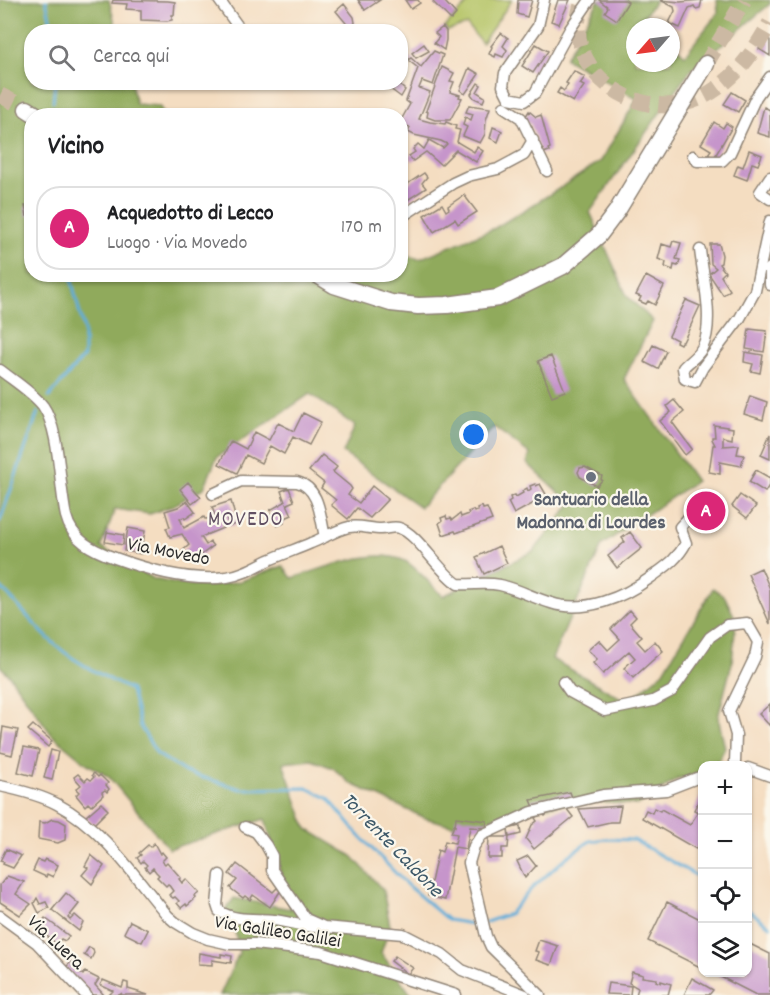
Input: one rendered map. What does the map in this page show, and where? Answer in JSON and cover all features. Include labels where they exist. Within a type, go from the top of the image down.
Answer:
[{"type":"highway","points":[[329,282],[391,303],[418,306],[447,305],[498,298],[555,271],[580,254],[599,235],[617,211],[706,64]]},
{"type":"street","points":[[219,0],[236,24]]},
{"type":"street","points":[[544,0],[538,26],[505,73],[503,86],[510,105],[521,118],[547,171]]},
{"type":"street","points":[[510,105],[524,101],[535,93],[570,29],[590,0]]},
{"type":"street","points":[[693,156],[697,161],[722,161],[730,153],[756,96],[770,77]]},
{"type":"street","points":[[408,212],[453,183],[468,176],[498,170],[524,155],[533,140]]},
{"type":"street","points":[[770,177],[760,192],[770,199]]},
{"type":"street","points":[[700,250],[707,306],[707,332],[703,347],[683,368],[685,379],[690,382],[695,382],[699,378],[703,367],[740,318],[755,291],[770,221]]},
{"type":"street","points":[[770,268],[770,285]]},
{"type":"street","name":"Via Movedo","points":[[0,370],[34,397],[47,415],[69,527],[86,546],[136,566],[202,579],[229,577],[350,527],[380,529],[398,527],[407,532],[441,570],[459,584],[486,583],[502,586],[554,604],[573,606],[608,601],[623,595],[669,565],[680,555],[686,543],[680,527],[691,515]]},
{"type":"street","points":[[213,494],[241,481],[304,484],[314,494],[325,537]]},
{"type":"street","points":[[563,682],[570,692],[605,711],[653,701],[672,691],[710,637],[727,626],[747,622],[758,642],[755,657],[729,711],[736,735],[735,761]]},
{"type":"street","points":[[752,770],[770,776]]},
{"type":"street","points":[[540,995],[490,947],[469,863],[474,846],[482,835],[532,812],[603,795],[666,790],[698,778]]},
{"type":"street","name":"Via Galileo Galilei","points":[[0,786],[57,804],[91,828],[168,916],[193,933],[230,944],[255,944],[321,952],[456,995]]},
{"type":"street","points":[[245,826],[256,832],[266,845],[272,856],[272,870],[306,919],[324,927]]},
{"type":"street","points":[[220,875],[217,905],[219,911],[228,917],[275,920],[307,928],[324,927],[403,934],[442,954],[462,970],[525,995]]},
{"type":"street","name":"Via Luera","points":[[0,916],[37,944],[86,995]]},
{"type":"green space","points":[[0,0],[109,0],[115,24],[24,24],[24,90],[133,90],[136,104],[160,108],[24,108],[24,282],[408,282],[408,256],[419,259],[495,228],[601,161],[637,99],[565,58],[599,0],[656,0],[644,16],[646,18],[626,18],[626,72],[680,72],[680,50],[685,55],[718,13],[717,0],[770,0],[770,4],[688,73],[590,212],[627,296],[653,321],[624,379],[696,481],[602,545],[552,659],[628,702],[664,671],[713,588],[725,597],[736,620],[732,663],[718,717],[725,748],[718,761],[698,761],[698,777],[679,778],[638,805],[586,801],[517,810],[462,828],[425,818],[350,783],[333,768],[312,760],[283,763],[307,829],[352,856],[383,890],[390,926],[381,953],[410,993],[415,995],[220,995],[239,953],[235,931],[218,920],[234,898],[291,909],[265,819],[169,849],[109,777],[86,763],[52,735],[0,666]],"holes":[[[310,394],[355,426],[343,453],[420,507],[494,427],[530,454],[527,463],[571,504],[534,551],[443,596],[409,563],[392,557],[363,557],[348,560],[292,578],[283,566],[241,581],[209,586],[178,584],[154,579],[101,547],[115,509],[150,514],[172,506],[204,488],[217,457]]]},
{"type":"green space","points":[[471,0],[512,0],[482,43],[467,25],[447,31],[445,27]]},
{"type":"building","points":[[113,0],[175,2],[174,15],[172,15],[172,20],[167,21],[141,20],[141,10],[126,9],[127,4],[112,3]]},
{"type":"building","points":[[358,0],[380,0],[365,10]]},
{"type":"building","points":[[405,0],[418,0],[420,3],[411,9]]},
{"type":"building","points":[[447,0],[445,2],[456,14],[451,20],[433,2]]},
{"type":"building","points":[[518,0],[532,0],[527,17],[517,14]]},
{"type":"building","points":[[558,0],[570,0],[559,24],[551,21]]},
{"type":"building","points":[[599,0],[628,2],[617,20],[605,12],[608,7]]},
{"type":"building","points":[[660,0],[680,2],[702,0],[700,8],[696,9],[694,6],[689,8],[680,28],[680,18],[672,18],[675,11],[674,7]]},
{"type":"building","points":[[344,4],[354,17],[355,23],[347,24],[336,11]]},
{"type":"building","points":[[443,27],[446,31],[444,50],[434,43],[439,37],[435,33]]},
{"type":"building","points":[[501,33],[508,38],[503,46],[507,50],[503,57],[496,54],[495,57],[489,54],[491,46]]},
{"type":"building","points":[[766,37],[770,40],[770,56],[759,49]]},
{"type":"building","points":[[424,44],[429,51],[416,58],[412,53]]},
{"type":"building","points":[[536,44],[548,51],[533,73],[522,66]]},
{"type":"building","points":[[434,51],[443,55],[433,85],[422,81],[419,88],[430,92],[419,119],[445,124],[446,122],[456,126],[455,129],[460,130],[457,142],[474,152],[477,147],[483,151],[476,162],[456,150],[441,165],[426,152],[413,161],[409,156],[415,152],[413,149],[418,144],[424,149],[429,140],[443,148],[447,144],[408,132],[410,128],[408,127],[408,108],[410,104],[406,101],[418,68],[408,60],[411,58],[421,67]]},
{"type":"building","points":[[442,67],[454,73],[450,81],[454,82],[450,92],[462,98],[450,120],[435,120],[427,117],[428,112],[426,111]]},
{"type":"building","points":[[469,68],[479,74],[465,94],[460,90]]},
{"type":"building","points":[[574,71],[585,77],[580,84],[584,86],[573,102],[557,93],[560,88],[564,91]]},
{"type":"building","points":[[478,83],[481,85],[477,92],[485,97],[483,102],[471,94]]},
{"type":"building","points":[[392,90],[405,90],[401,97]]},
{"type":"building","points":[[732,92],[745,100],[738,112],[724,104]]},
{"type":"building","points":[[469,105],[490,108],[485,134],[480,143],[463,136],[467,127],[463,125],[465,117],[471,120],[473,114],[466,112]]},
{"type":"building","points":[[764,107],[770,110],[770,137],[757,133]]},
{"type":"building","points":[[529,111],[536,117],[541,115],[549,151],[541,154],[531,125],[524,119]]},
{"type":"building","points":[[714,122],[723,128],[726,123],[732,127],[714,158],[708,154],[711,150],[701,144]]},
{"type":"building","points":[[493,127],[502,131],[498,142],[490,138]]},
{"type":"building","points":[[749,150],[762,155],[758,165],[752,163],[747,180],[734,175],[738,165],[743,167]]},
{"type":"building","points":[[424,173],[427,177],[422,183],[426,188],[408,200],[408,184]]},
{"type":"building","points":[[464,195],[477,212],[458,224],[455,219],[434,232],[424,215],[442,204],[446,211],[449,209],[448,206]]},
{"type":"building","points":[[673,241],[681,243],[676,259],[680,260],[678,266],[674,265],[673,270],[665,267],[666,262],[658,259],[662,244],[671,247]]},
{"type":"building","points":[[710,244],[719,244],[722,255],[719,264],[725,272],[721,276],[730,290],[723,295],[709,274],[716,268],[711,264]]},
{"type":"building","points":[[646,276],[664,286],[655,305],[648,301],[646,304],[639,301],[641,297],[636,295]]},
{"type":"building","points":[[686,300],[700,306],[680,344],[669,336]]},
{"type":"building","points":[[749,329],[767,331],[764,352],[746,349]]},
{"type":"building","points":[[653,345],[666,351],[658,369],[644,362]]},
{"type":"building","points":[[745,352],[763,355],[760,373],[751,371],[753,364],[744,362]]},
{"type":"building","points":[[551,356],[565,391],[552,396],[538,361]]},
{"type":"building","points":[[750,396],[767,402],[763,420],[744,414]]},
{"type":"building","points":[[674,400],[684,412],[672,422],[692,449],[685,455],[660,421],[671,412],[667,406]]},
{"type":"building","points":[[303,413],[321,422],[309,445],[293,437],[284,454],[270,446],[261,463],[246,455],[237,473],[219,464],[231,441],[246,449],[254,432],[269,440],[278,423],[294,431]]},
{"type":"building","points":[[714,425],[733,428],[732,439],[723,437],[723,446],[739,445],[737,454],[744,455],[741,466],[720,462],[720,474],[709,472],[713,445],[715,445],[712,439],[715,437]]},
{"type":"building","points":[[770,434],[770,459],[761,455]]},
{"type":"building","points":[[322,455],[337,467],[333,472],[350,486],[352,489],[348,495],[359,503],[372,486],[388,499],[370,518],[357,508],[348,519],[331,505],[336,500],[321,488],[324,483],[309,471]]},
{"type":"building","name":"Santuario della Madonna di Lourdes","points":[[585,467],[602,476],[597,486],[580,477],[578,472],[580,468]]},
{"type":"building","points":[[756,470],[770,478],[770,484],[765,492],[749,482]]},
{"type":"building","points":[[188,482],[201,497],[192,504],[180,489]]},
{"type":"building","points":[[535,484],[536,486],[540,484],[547,496],[514,514],[508,502],[511,500],[510,497],[515,495],[516,497],[527,488],[528,491],[531,489],[530,486]]},
{"type":"building","points":[[289,488],[294,501],[287,504],[292,515],[283,519],[284,523],[277,526],[270,510],[285,502],[281,491]]},
{"type":"building","points":[[740,495],[756,506],[747,518],[732,506]]},
{"type":"building","points":[[187,501],[195,512],[185,519],[180,518],[184,528],[204,517],[205,519],[216,518],[212,507],[231,501],[237,524],[229,526],[226,516],[221,519],[223,528],[201,537],[206,545],[210,542],[213,546],[201,555],[187,560],[181,552],[189,545],[182,534],[170,537],[166,528],[170,527],[165,511]]},
{"type":"building","points":[[715,501],[719,507],[699,521],[694,513],[701,512],[697,507],[702,510]]},
{"type":"building","points":[[482,506],[483,509],[487,508],[492,520],[456,533],[455,531],[443,535],[439,523],[442,521],[441,518],[446,516],[447,519],[452,520],[460,514],[461,517],[473,510],[478,511],[477,508]]},
{"type":"building","points":[[128,528],[145,531],[141,554],[124,551]]},
{"type":"building","points":[[107,532],[124,535],[123,545],[105,542]]},
{"type":"building","points":[[630,532],[642,548],[617,568],[608,556],[625,542],[622,538]]},
{"type":"building","points":[[499,546],[507,563],[484,574],[476,557]]},
{"type":"building","points":[[761,568],[770,589],[770,624],[748,574]]},
{"type":"building","points":[[630,610],[636,617],[630,623],[642,637],[637,641],[645,650],[655,641],[663,651],[633,678],[624,668],[635,658],[629,651],[603,674],[593,663],[597,659],[588,650],[599,640],[608,650],[620,639],[611,629]]},
{"type":"building","points":[[770,704],[770,726],[759,714]]},
{"type":"building","points":[[33,725],[52,741],[48,747],[28,730]]},
{"type":"building","points":[[3,727],[18,730],[12,755],[0,752]]},
{"type":"building","points":[[24,747],[39,750],[33,776],[18,772]]},
{"type":"building","points":[[51,750],[58,752],[52,780],[44,778]]},
{"type":"building","points":[[94,773],[98,777],[100,775],[108,783],[106,785],[109,789],[107,792],[105,790],[102,792],[103,795],[91,806],[88,803],[85,806],[76,795],[79,792],[76,789],[81,785],[74,777],[78,774],[85,781],[88,778],[91,780]]},
{"type":"building","points":[[570,792],[573,800],[534,807],[531,800]]},
{"type":"building","points":[[101,803],[108,810],[94,824],[85,817]]},
{"type":"building","points":[[621,806],[618,822],[588,827],[579,809]]},
{"type":"building","points":[[566,808],[573,817],[534,849],[526,839],[532,825],[537,821],[535,818],[541,813],[545,816],[550,811]]},
{"type":"building","points":[[654,808],[660,811],[661,809],[690,825],[698,812],[696,849],[642,818],[646,810],[652,813]]},
{"type":"building","points":[[456,817],[487,821],[486,828],[470,827],[466,849],[455,847],[445,900],[428,896],[438,850],[442,852],[445,841],[455,843],[457,834],[451,833]]},
{"type":"building","points":[[52,819],[66,824],[65,840],[58,843],[38,839],[39,822],[45,823]]},
{"type":"building","points":[[520,826],[521,834],[509,837],[508,829]]},
{"type":"building","points":[[489,837],[509,837],[508,848],[502,848],[502,858],[488,858]]},
{"type":"building","points":[[154,843],[160,854],[162,852],[166,857],[162,861],[165,864],[167,862],[181,878],[179,879],[182,883],[186,879],[199,893],[187,906],[186,904],[181,908],[177,903],[179,901],[169,895],[173,891],[168,884],[166,886],[157,877],[159,875],[153,868],[149,872],[145,867],[147,865],[143,861],[141,863],[137,858],[148,845],[150,847]]},
{"type":"building","points":[[6,849],[21,856],[13,868],[0,861]]},
{"type":"building","points":[[91,855],[104,866],[92,884],[82,875],[88,868],[85,866]]},
{"type":"building","points":[[528,856],[536,866],[525,878],[517,861]]},
{"type":"building","points":[[45,859],[58,865],[53,877],[47,874],[46,877],[33,871],[38,860],[43,862]]},
{"type":"building","points":[[237,864],[273,892],[277,888],[281,890],[270,907],[253,895],[250,900],[245,896],[243,898],[230,888],[237,880],[229,874]]},
{"type":"building","points":[[7,876],[24,882],[16,894],[31,904],[20,915],[0,902],[0,885]]},
{"type":"building","points":[[66,893],[79,904],[68,918],[70,920],[75,915],[83,922],[79,931],[52,910]]},
{"type":"building","points":[[37,898],[40,904],[46,902],[49,908],[39,913],[34,903]]},
{"type":"building","points":[[667,902],[698,918],[698,966],[648,941]]},
{"type":"building","points":[[45,918],[69,936],[65,941],[61,939],[57,944],[38,929]]},
{"type":"building","points":[[130,921],[148,930],[142,942],[124,933]]},
{"type":"building","points":[[539,940],[558,946],[551,965],[536,960],[539,952],[535,951]]},
{"type":"building","points":[[752,945],[770,954],[770,995],[756,995],[721,977],[752,977]]},
{"type":"building","points":[[89,947],[94,953],[91,959],[84,955]]},
{"type":"building","points":[[199,953],[221,957],[221,954],[232,956],[231,963],[212,960],[212,965],[198,964]]},
{"type":"building","points":[[395,956],[413,968],[408,974],[391,961]]},
{"type":"building","points":[[71,962],[74,963],[72,966],[83,975],[85,972],[99,979],[95,985],[104,995],[93,995],[65,968]]},
{"type":"building","points":[[632,972],[643,975],[642,977],[657,979],[656,981],[661,983],[661,981],[671,984],[668,995],[636,995],[638,988],[629,983]]},
{"type":"building","points":[[692,978],[713,990],[709,995],[684,995]]},
{"type":"building","points":[[103,980],[122,988],[124,982],[128,983],[128,989],[148,995],[120,995],[122,993],[109,995],[113,991],[100,985]]},
{"type":"building","points":[[608,983],[631,986],[630,995],[606,994]]},
{"type":"waterway","points":[[46,0],[51,24]]},
{"type":"waterway","points":[[53,102],[54,90]]},
{"type":"waterway","points":[[49,397],[84,356],[84,330],[72,282]]},
{"type":"waterway","points":[[0,521],[38,412]]},
{"type":"waterway","name":"Torrente Caldone","points":[[0,587],[42,632],[67,654],[131,690],[140,726],[157,754],[185,772],[241,789],[307,788],[328,798],[357,833],[407,885],[448,920],[478,925],[509,914],[532,888],[567,857],[590,841],[634,840],[698,877]]},
{"type":"waterway","name":"Torrente Caldone","points":[[752,913],[770,926]]},
{"type":"tunnel","points":[[706,64],[744,0]]},
{"type":"tunnel","points":[[581,6],[578,30],[583,52],[594,71],[610,87],[630,98],[652,104],[675,105],[710,93],[731,77],[749,57],[770,23]]},
{"type":"tunnel","points":[[0,95],[25,108]]},
{"type":"place","name":"Santuario della Madonna di Lourdes","points":[[591,477]]},
{"type":"place","name":"Acquedotto di Lecco","points":[[706,511]]},
{"type":"district","name":"MOVEDO","points":[[246,518]]}]
